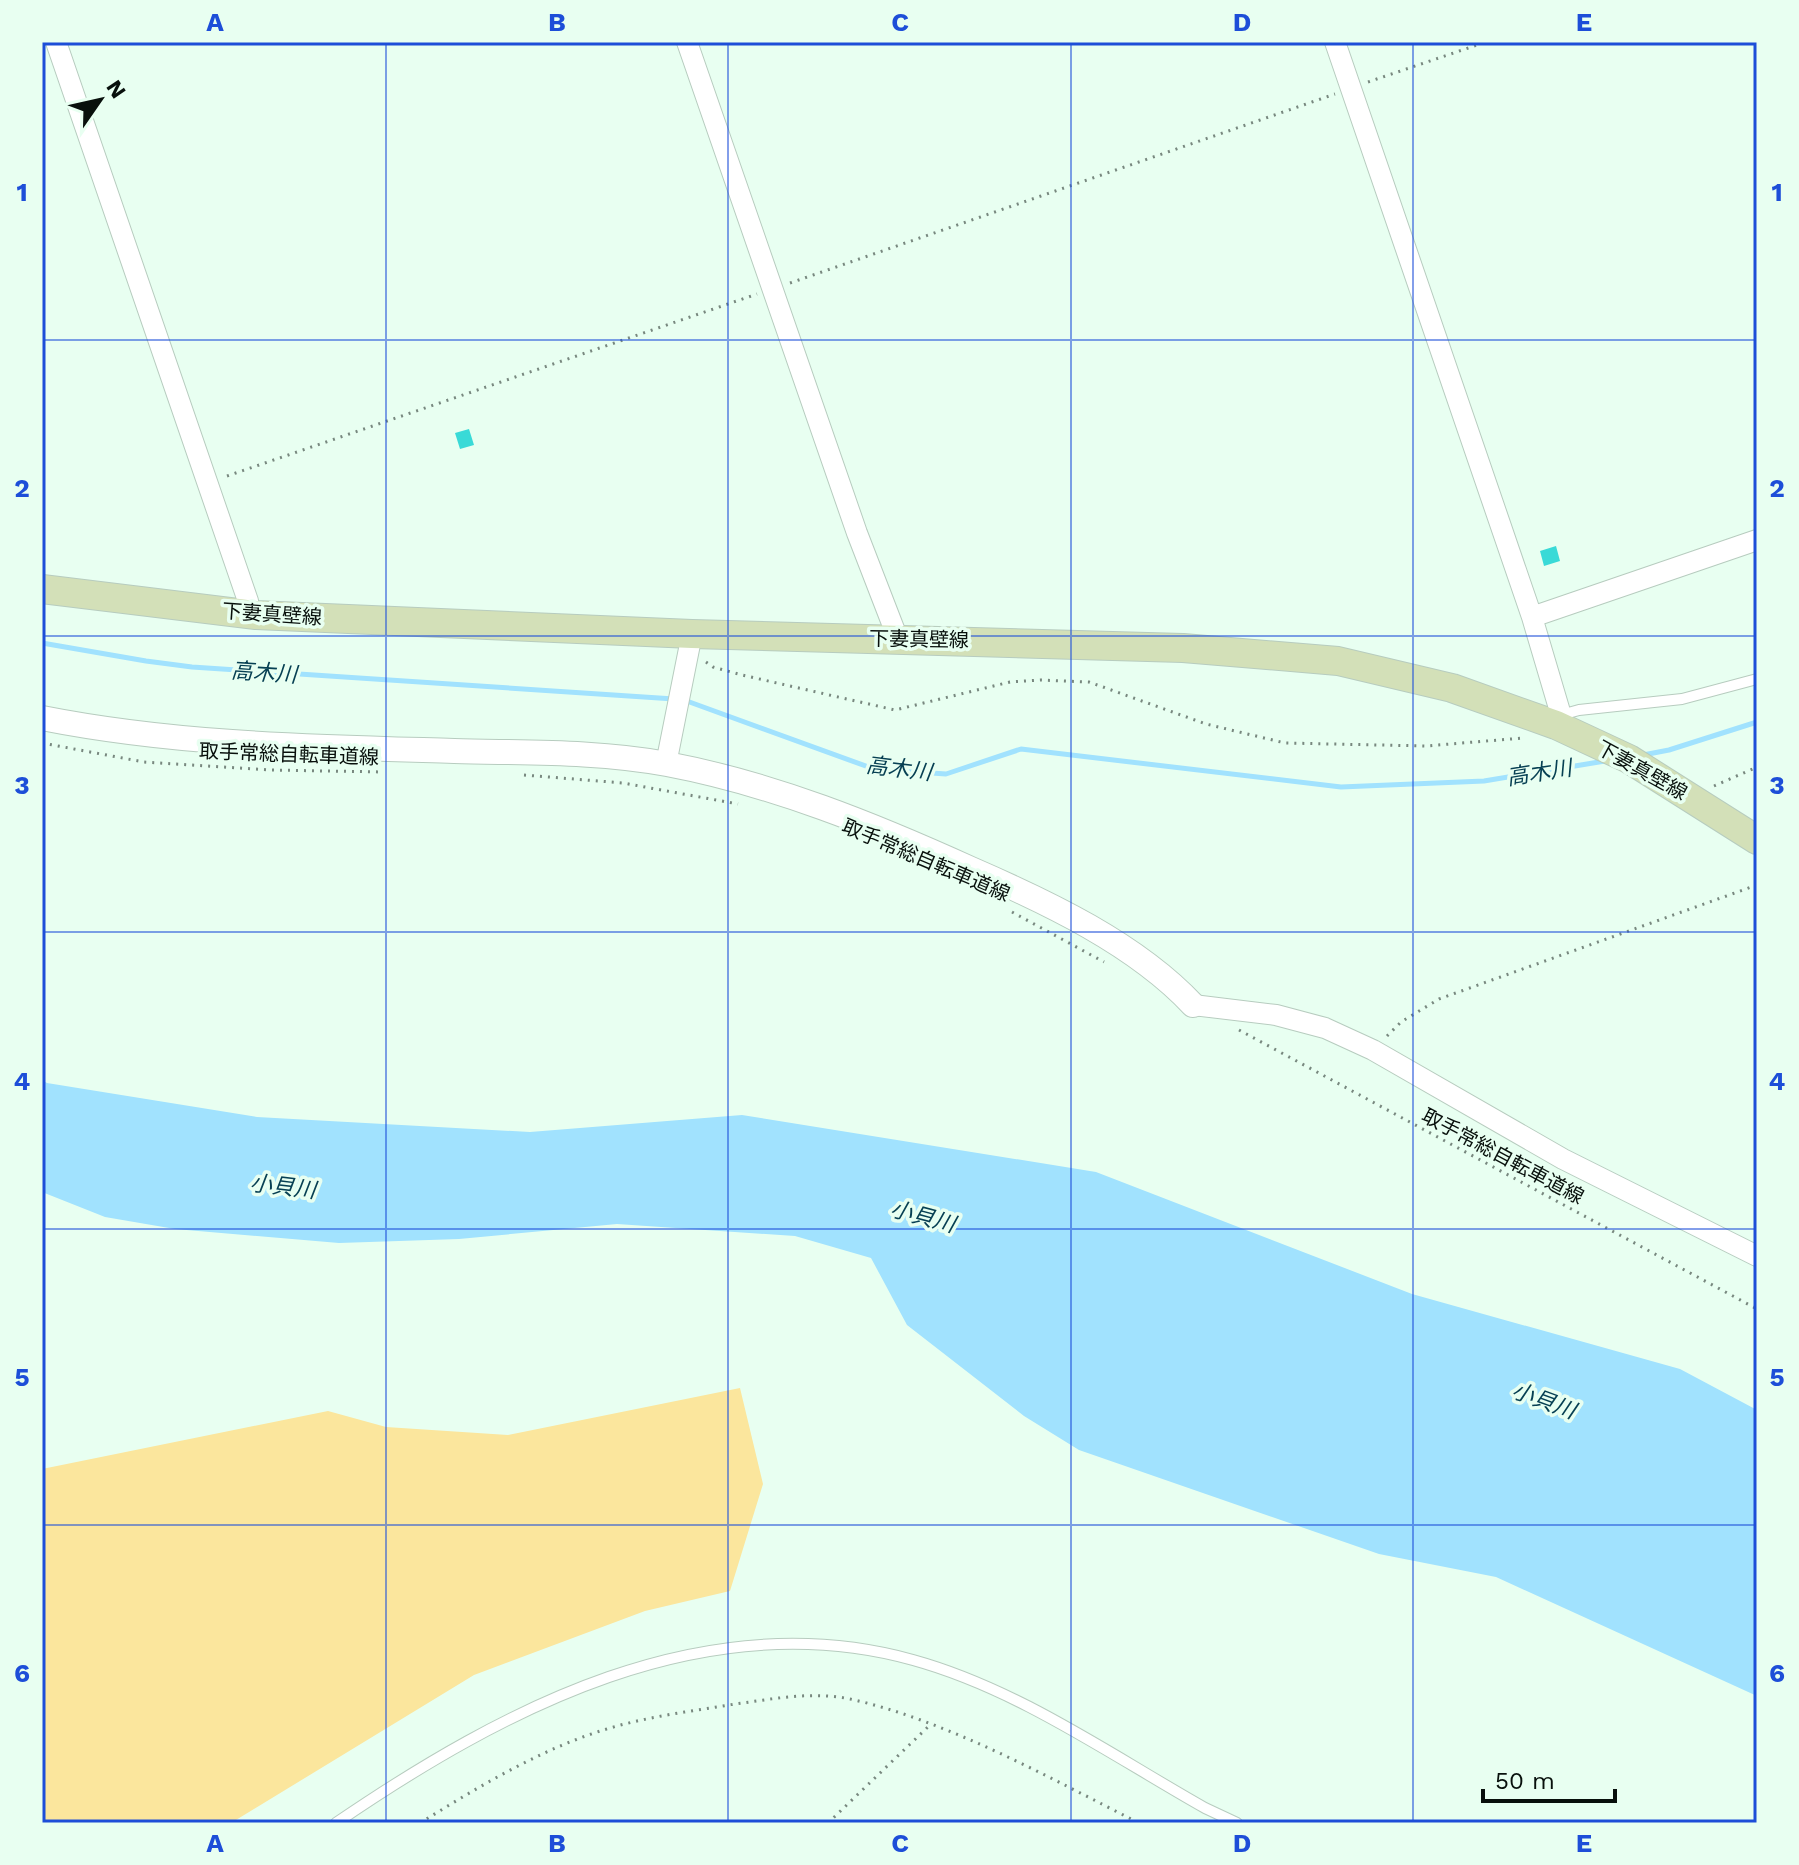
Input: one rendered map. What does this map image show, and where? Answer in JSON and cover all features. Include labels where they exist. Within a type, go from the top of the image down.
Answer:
[{"type":"main road","name":"下妻真壁線","points":[[42,589],[250,614],[690,646],[898,639],[1196,649],[1338,661],[1452,688],[1563,724],[1629,759],[1757,840]]},
{"type":"street","points":[[56,42],[208,482],[250,614]]},
{"type":"street","points":[[687,42],[860,542],[898,639]]},
{"type":"street","points":[[1335,42],[1532,617],[1563,724]]},
{"type":"street","points":[[1532,617],[1757,540]]},
{"type":"street","points":[[666,764],[690,646]]},
{"type":"street","points":[[42,718],[85,727],[284,746],[562,754],[666,764],[790,795],[919,846],[1034,897],[1148,963],[1171,981],[1193,1005],[1276,1015],[1325,1028],[1373,1050],[1563,1159],[1757,1256]]},
{"type":"lane","points":[[1563,724],[1579,710],[1682,699],[1757,679]]},
{"type":"lane","points":[[336,1823],[448,1752],[563,1692],[668,1659],[736,1648],[825,1645],[913,1660],[995,1691],[1237,1823]]},
{"type":"path","points":[[208,482],[1486,42]]},
{"type":"path","points":[[690,646],[713,667],[895,710],[1010,682],[1040,680],[1089,682],[1206,724],[1285,743],[1426,746],[1521,738],[1563,724]]},
{"type":"path","name":"取手常総自転車道線","points":[[42,743],[144,762],[270,770],[390,772]]},
{"type":"path","points":[[1683,792],[1757,767]]},
{"type":"path","points":[[513,775],[623,783],[744,805]]},
{"type":"path","points":[[1373,1050],[1401,1022],[1439,999],[1757,885]]},
{"type":"path","name":"取手常総自転車道線","points":[[1009,911],[1116,968]]},
{"type":"path","name":"取手常総自転車道線","points":[[1232,1027],[1757,1309]]},
{"type":"path","points":[[420,1823],[473,1790],[546,1753],[608,1729],[668,1714],[813,1695],[847,1699],[908,1715],[968,1740],[1139,1823]]},
{"type":"path","points":[[828,1823],[930,1725]]},
{"type":"shaded area","points":[[740,1388],[763,1484],[730,1591],[645,1611],[474,1675],[231,1823],[42,1823],[42,1469],[328,1411],[386,1427],[508,1435]]},
{"type":"water","name":"小貝川","points":[[42,1080],[257,1117],[530,1132],[742,1115],[1096,1172],[1412,1294],[1680,1369],[1757,1410],[1757,1696],[1496,1577],[1379,1554],[1079,1450],[1024,1416],[907,1325],[871,1258],[795,1236],[617,1224],[459,1239],[339,1243],[175,1229],[105,1217],[42,1192]]},
{"type":"building","points":[[469,429],[474,445],[460,449],[455,433]]},
{"type":"building","points":[[1556,546],[1560,561],[1544,566],[1540,551]]},
{"type":"waterway","name":"高木川","points":[[42,643],[192,667],[674,699]]},
{"type":"waterway","name":"高木川","points":[[684,700],[874,769],[946,774],[1021,749],[1341,787],[1484,781],[1605,761]]},
{"type":"waterway","name":"高木川","points":[[1643,755],[1669,750],[1757,722]]}]
